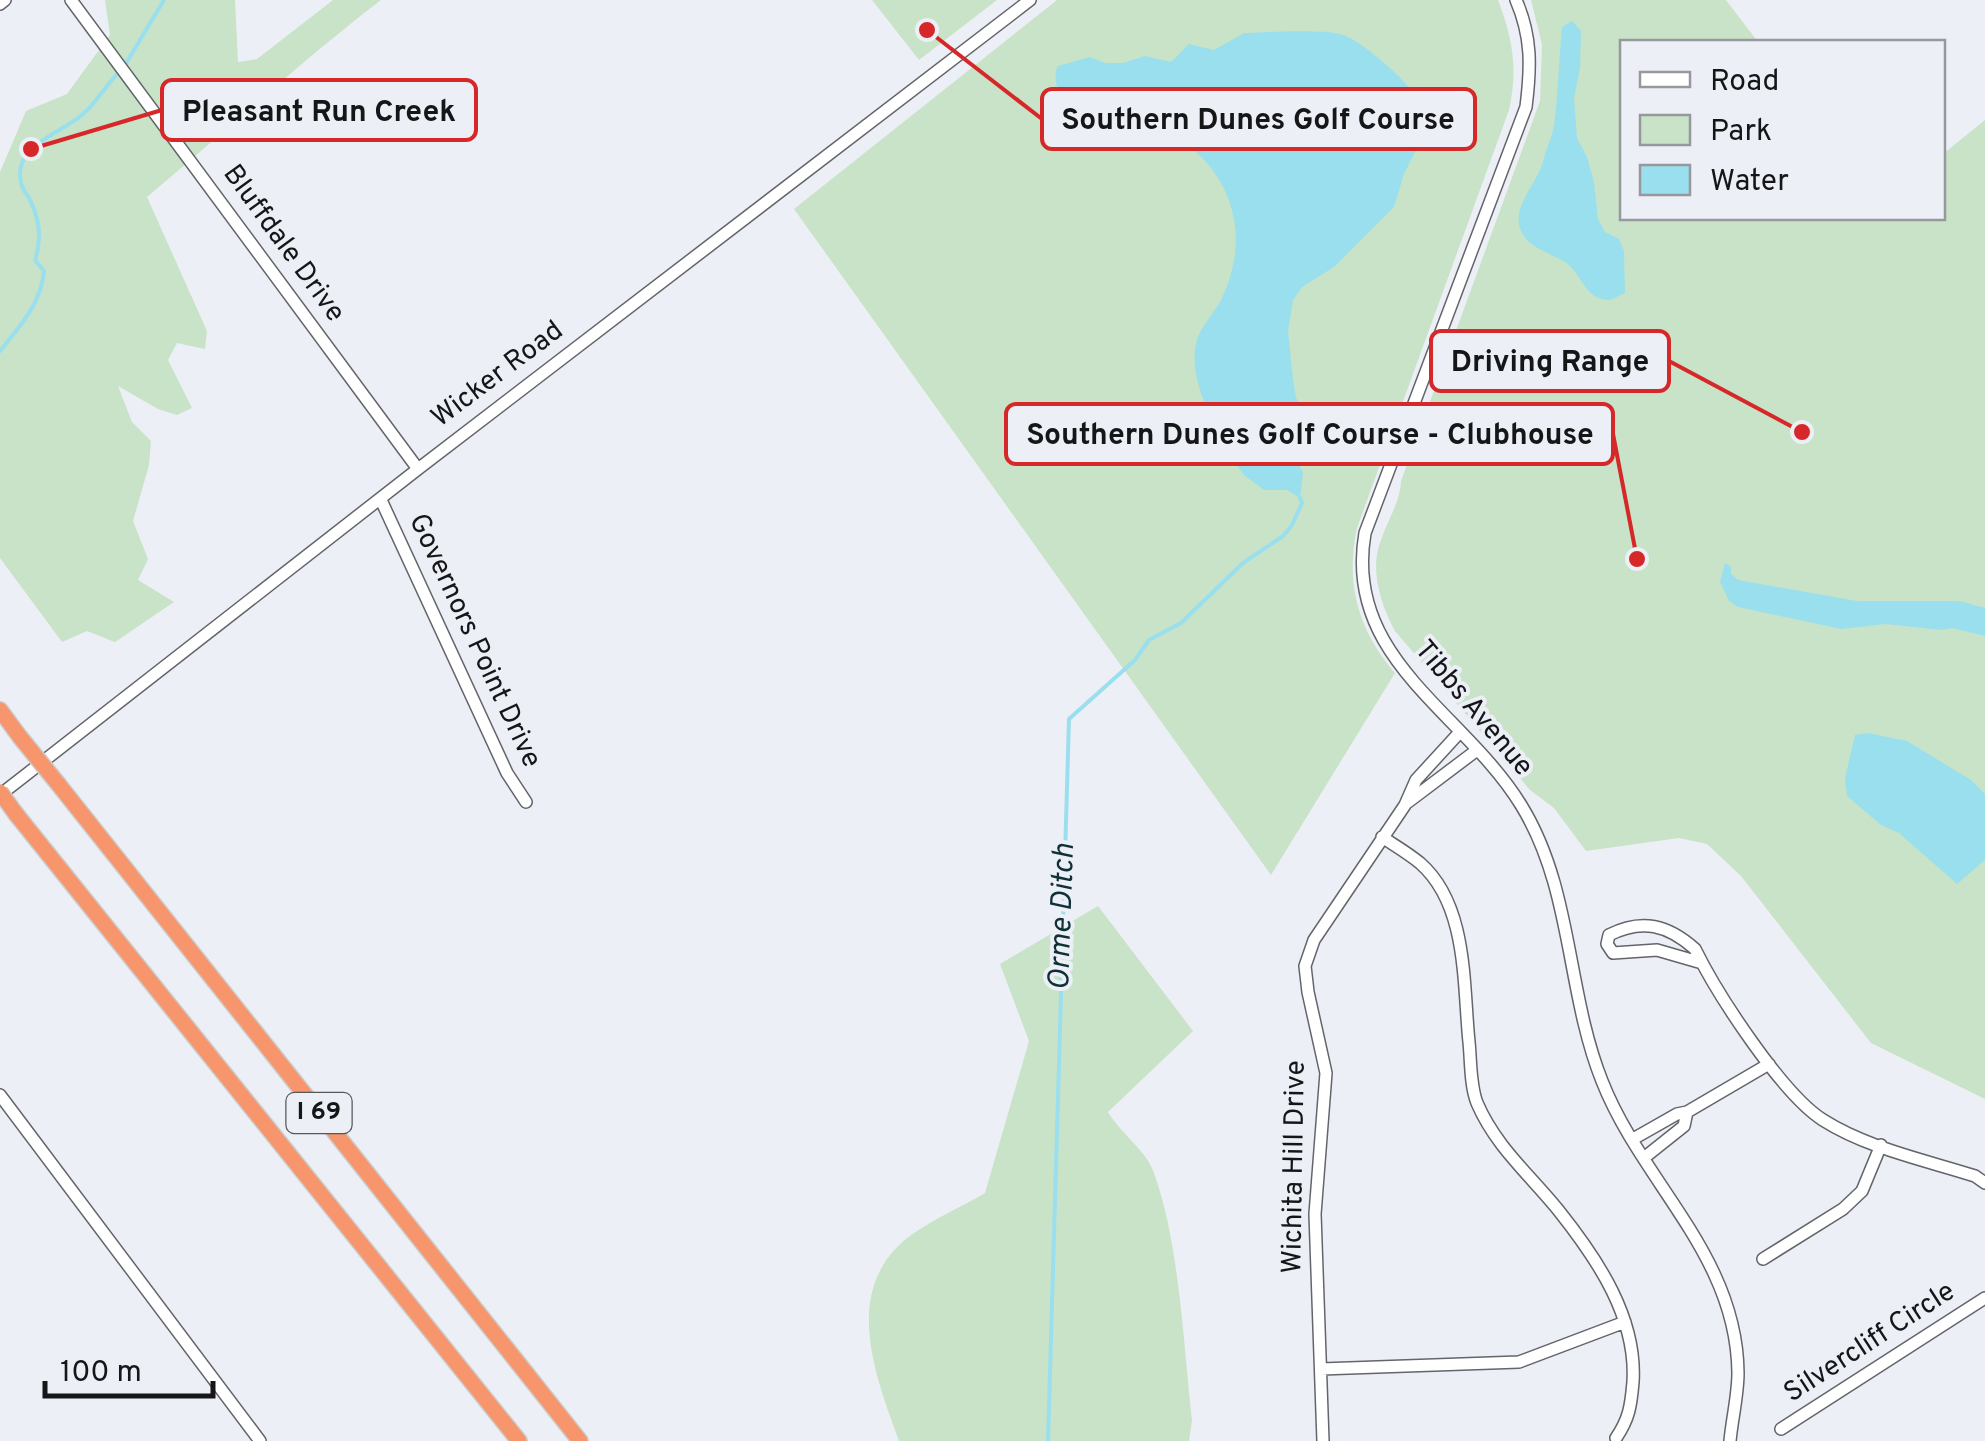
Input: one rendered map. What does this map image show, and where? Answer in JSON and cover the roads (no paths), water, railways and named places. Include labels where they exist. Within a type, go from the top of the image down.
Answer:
[{"type":"highway","name":"I 69","points":[[0,710],[580,1441]]},
{"type":"highway","name":"I 69","points":[[0,794],[519,1441]]},
{"type":"street","name":"Bluffdale Drive","points":[[71,0],[418,469]]},
{"type":"street","name":"Wicker Road","points":[[0,794],[1030,0]]},
{"type":"street","name":"Tibbs Avenue","points":[[1516,0],[1528,28],[1530,47],[1526,107],[1365,533],[1365,601],[1380,638],[1520,803],[1539,839],[1554,876],[1588,1035],[1602,1080],[1714,1268],[1732,1322],[1738,1374],[1730,1441]]},
{"type":"street","name":"Governors Point Drive","points":[[381,500],[507,772],[526,802]]},
{"type":"street","name":"Wichita Hill Drive","points":[[1323,1441],[1315,1214],[1326,1073],[1305,966],[1314,940],[1404,805],[1416,780],[1460,732]]},
{"type":"street","name":"Wichita Hill Drive","points":[[1404,805],[1477,750]]},
{"type":"street","points":[[1382,837],[1420,863],[1449,906],[1458,933],[1474,1096],[1486,1125],[1505,1152],[1561,1213],[1614,1290],[1634,1357],[1631,1416],[1616,1438]]},
{"type":"street","points":[[1702,963],[1658,950],[1613,952],[1607,944],[1608,935],[1625,927],[1656,924],[1678,934],[1695,948],[1768,1064],[1798,1101],[1822,1120],[1985,1183]]},
{"type":"street","points":[[1634,1139],[1768,1064]]},
{"type":"street","points":[[0,1095],[260,1441]]},
{"type":"street","points":[[1645,1157],[1684,1126],[1687,1112]]},
{"type":"street","points":[[1763,1258],[1844,1210],[1862,1191],[1881,1145]]},
{"type":"street","name":"Silvercliff Circle","points":[[1782,1429],[1985,1298]]},
{"type":"street","points":[[1321,1368],[1519,1362],[1625,1322]]},
{"type":"water","points":[[1572,21],[1581,31],[1574,98],[1577,138],[1594,182],[1598,219],[1605,232],[1619,239],[1624,251],[1625,293],[1610,300],[1591,294],[1567,263],[1532,245],[1519,224],[1521,206],[1540,170],[1553,130],[1562,27]]},
{"type":"water","points":[[1244,33],[1337,33],[1362,45],[1408,85],[1422,112],[1420,142],[1394,207],[1334,267],[1302,287],[1293,300],[1288,331],[1293,379],[1296,398],[1308,417],[1293,452],[1303,473],[1300,498],[1287,490],[1264,490],[1244,475],[1213,433],[1214,423],[1197,381],[1195,347],[1222,298],[1236,246],[1228,198],[1217,177],[1182,141],[1158,127],[1063,99],[1056,78],[1058,66],[1090,57],[1105,63],[1123,63],[1145,56],[1171,62],[1189,44],[1214,50]]},
{"type":"water","points":[[1725,563],[1738,580],[1857,601],[1959,601],[1985,608],[1985,636],[1952,628],[1886,624],[1841,629],[1738,607],[1729,601],[1720,582]]},
{"type":"water","points":[[1868,733],[1907,741],[1971,780],[1985,794],[1985,860],[1957,884],[1899,833],[1881,825],[1847,796],[1845,778],[1855,735]]},
{"type":"waterway","points":[[125,65],[164,0]]},
{"type":"waterway","points":[[0,351],[34,304],[44,271],[35,260],[39,230],[22,186],[23,161],[39,142],[83,114],[119,72]]},
{"type":"waterway","name":"Orme Ditch","points":[[1048,1441],[1069,719],[1135,660],[1149,640],[1181,623],[1243,563],[1283,536],[1302,503],[1300,498]]},
{"type":"place","name":"Southern Dunes Golf Course","points":[[927,30]]},
{"type":"place","name":"Pleasant Run Creek","points":[[31,149]]},
{"type":"place","name":"Driving Range","points":[[1802,432]]},
{"type":"place","name":"Southern Dunes Golf Course - Clubhouse","points":[[1637,559]]}]
